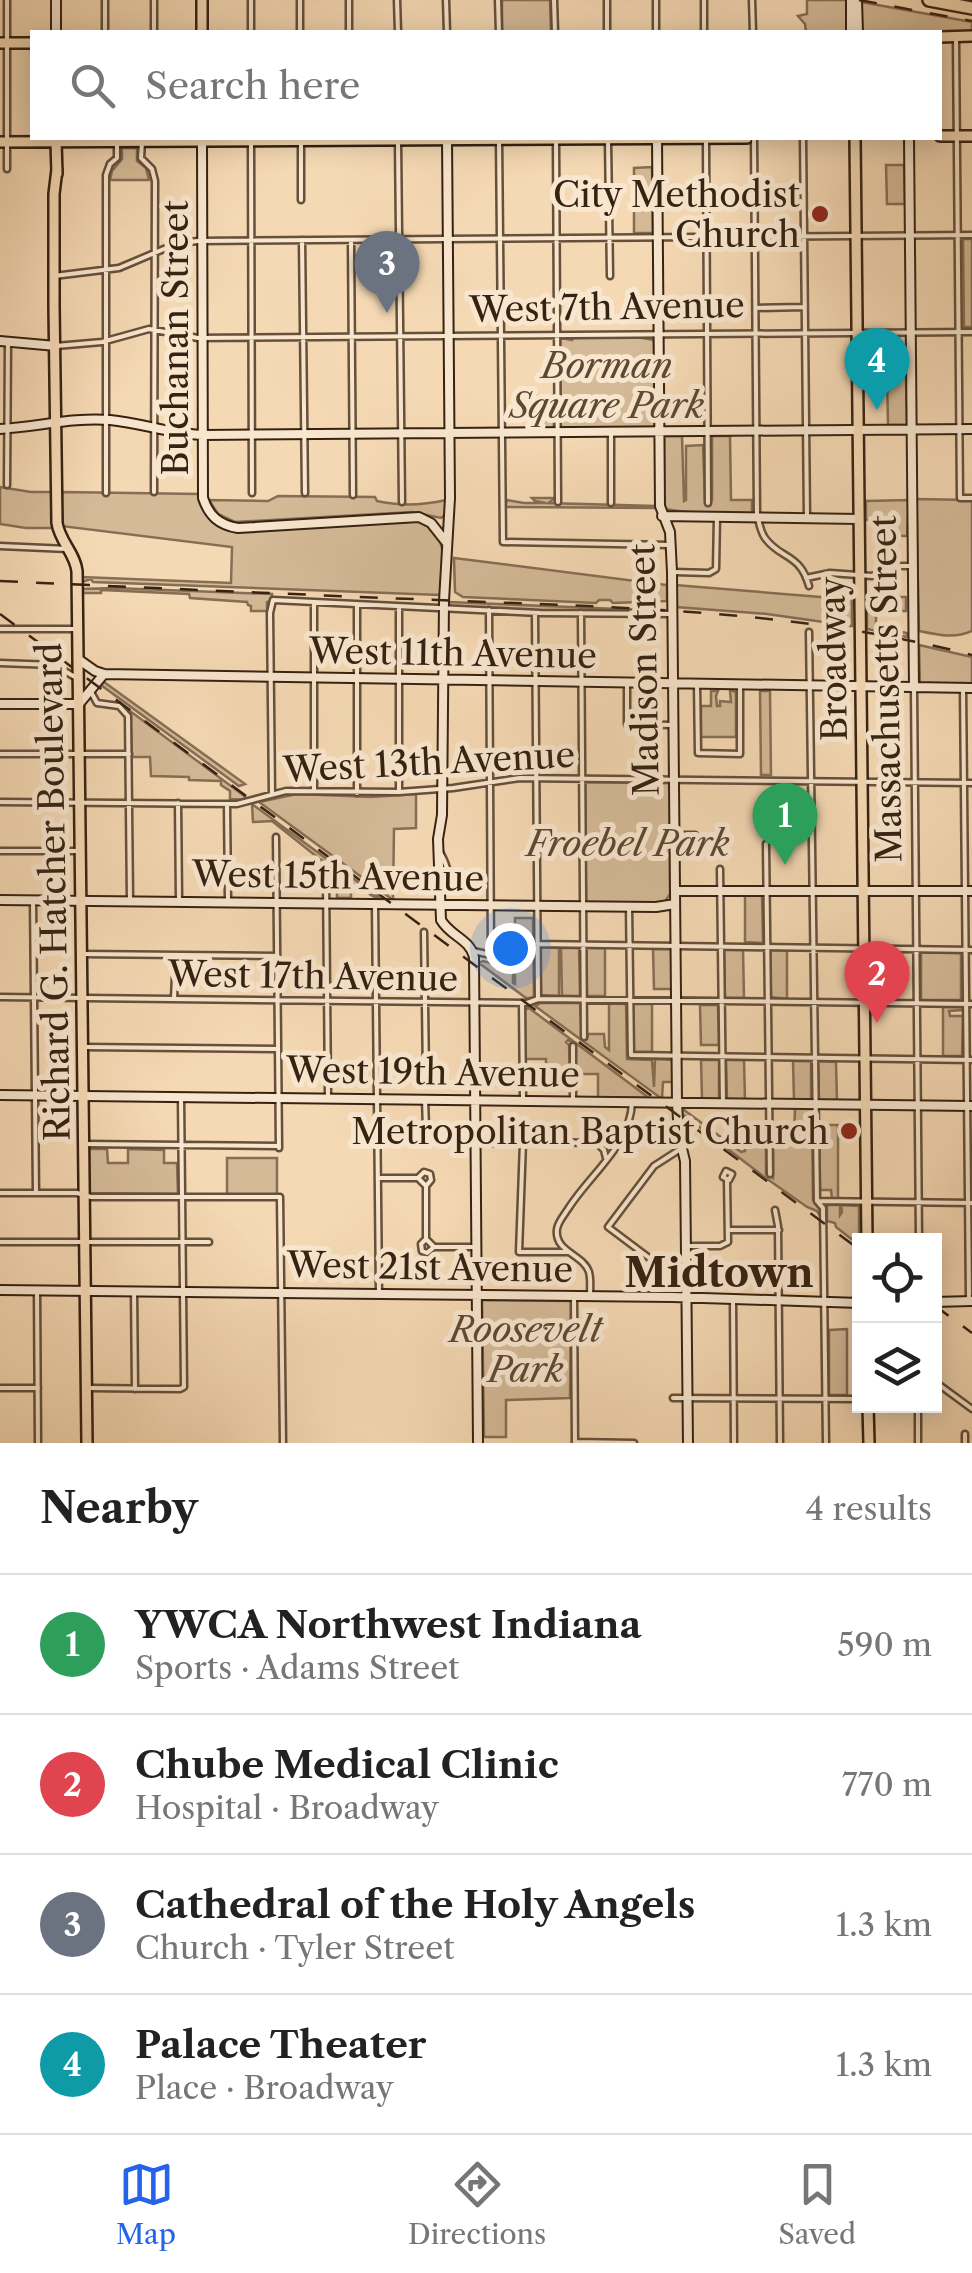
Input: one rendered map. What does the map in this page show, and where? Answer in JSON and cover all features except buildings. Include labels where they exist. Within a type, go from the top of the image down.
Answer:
[{"type":"highway","points":[[929,0],[971,3]]},
{"type":"main road","points":[[202,0],[202,30]]},
{"type":"main road","points":[[942,36],[972,36]]},
{"type":"main road","points":[[3,43],[30,43]]},
{"type":"main road","points":[[942,136],[972,136]]},
{"type":"main road","name":"Richard G. Hatcher Boulevard","points":[[56,140],[58,526],[77,564],[87,1443]]},
{"type":"main road","points":[[4,142],[202,140]]},
{"type":"main road","name":"Broadway","points":[[856,140],[866,1233]]},
{"type":"main road","points":[[868,1413],[869,1443]]},
{"type":"street","points":[[7,0],[3,43],[7,168]]},
{"type":"street","points":[[56,0],[56,30]]},
{"type":"street","points":[[105,0],[105,30]]},
{"type":"street","points":[[154,0],[154,30]]},
{"type":"street","points":[[251,0],[251,30]]},
{"type":"street","points":[[300,0],[300,30]]},
{"type":"street","points":[[349,0],[349,30]]},
{"type":"street","points":[[397,0],[398,30]]},
{"type":"street","points":[[446,0],[446,30]]},
{"type":"street","points":[[498,0],[499,30]]},
{"type":"street","points":[[554,0],[555,30]]},
{"type":"street","points":[[607,0],[607,30]]},
{"type":"street","points":[[656,0],[656,30]]},
{"type":"street","points":[[704,0],[704,30]]},
{"type":"street","points":[[752,0],[753,30]]},
{"type":"street","points":[[854,0],[854,30]]},
{"type":"street","points":[[956,36],[960,498],[972,498]]},
{"type":"street","points":[[106,493],[106,175],[108,166],[117,158],[118,140]]},
{"type":"street","points":[[142,140],[142,158],[152,169],[154,181],[154,492]]},
{"type":"street","name":"Buchanan Street","points":[[202,140],[203,500],[214,518],[226,526],[241,528],[412,517],[429,521]]},
{"type":"street","points":[[252,140],[252,493]]},
{"type":"street","points":[[301,140],[301,200]]},
{"type":"street","points":[[398,140],[402,502]]},
{"type":"street","points":[[447,140],[450,514],[442,680],[440,904],[444,926],[472,950],[491,955],[489,610]]},
{"type":"street","points":[[499,140],[503,542],[670,545]]},
{"type":"street","points":[[556,140],[558,502]]},
{"type":"street","points":[[608,140],[610,276]]},
{"type":"street","name":"Madison Street","points":[[657,140],[660,506],[668,526],[672,572],[676,1102],[686,1162],[688,1443]]},
{"type":"street","points":[[706,140],[708,503]]},
{"type":"street","points":[[750,140],[758,518],[761,532],[775,548],[792,558],[808,586]]},
{"type":"street","points":[[802,140],[807,518]]},
{"type":"street","name":"Massachusetts Street","points":[[909,140],[920,1233]]},
{"type":"street","points":[[56,276],[106,271],[130,265],[178,243],[203,241],[972,234]]},
{"type":"street","points":[[302,240],[305,492]]},
{"type":"street","points":[[350,240],[353,495]]},
{"type":"street","points":[[756,308],[804,308]]},
{"type":"street","name":"West 7th Avenue","points":[[4,342],[56,346],[106,341],[143,329],[203,338],[972,332]]},
{"type":"street","points":[[4,342],[7,484]]},
{"type":"street","points":[[4,429],[106,420],[178,435],[972,429]]},
{"type":"street","points":[[610,503],[611,432]]},
{"type":"street","points":[[429,521],[443,521],[450,514]]},
{"type":"street","points":[[662,516],[859,519]]},
{"type":"street","points":[[672,572],[715,570],[717,517]]},
{"type":"street","points":[[429,521],[444,536],[447,552]]},
{"type":"street","points":[[0,546],[68,549]]},
{"type":"street","points":[[806,578],[830,573],[878,574],[899,566],[913,566]]},
{"type":"street","points":[[272,794],[273,600],[672,614]]},
{"type":"street","points":[[314,603],[314,790]]},
{"type":"street","points":[[356,605],[356,793]]},
{"type":"street","points":[[399,606],[399,792]]},
{"type":"street","points":[[536,612],[538,999]]},
{"type":"street","points":[[581,612],[584,1037]]},
{"type":"street","points":[[0,629],[78,630]]},
{"type":"street","points":[[809,632],[816,1202]]},
{"type":"street","name":"West 11th Avenue","points":[[78,659],[104,674],[967,688]]},
{"type":"street","points":[[0,663],[54,664],[78,680]]},
{"type":"street","points":[[0,704],[79,704],[104,674]]},
{"type":"street","points":[[627,683],[627,724],[673,725]]},
{"type":"street","points":[[697,684],[698,753],[740,754],[740,685]]},
{"type":"street","points":[[942,1300],[970,1301],[969,950],[964,783],[967,688]]},
{"type":"street","points":[[91,692],[99,704],[119,706],[127,713],[130,901]]},
{"type":"street","points":[[0,754],[129,754]]},
{"type":"street","name":"West 13th Avenue","points":[[0,802],[242,804],[272,794],[314,790],[399,792],[535,778],[972,783]]},
{"type":"street","points":[[178,803],[179,901]]},
{"type":"street","points":[[226,804],[228,902]]},
{"type":"street","points":[[674,835],[695,835]]},
{"type":"street","points":[[84,1144],[279,1147],[276,837]]},
{"type":"street","points":[[766,844],[770,1174]]},
{"type":"street","points":[[0,851],[81,851]]},
{"type":"street","points":[[720,869],[723,1104]]},
{"type":"street","points":[[326,876],[328,1098]]},
{"type":"street","points":[[675,891],[968,891]]},
{"type":"street","name":"West 15th Avenue","points":[[0,900],[628,907],[675,904]]},
{"type":"street","points":[[33,900],[36,1193]]},
{"type":"street","points":[[375,904],[378,1294]]},
{"type":"street","points":[[628,907],[631,1056],[969,1060]]},
{"type":"street","points":[[424,932],[426,1075]]},
{"type":"street","points":[[537,944],[969,950]]},
{"type":"street","points":[[472,950],[478,1443]]},
{"type":"street","points":[[82,954],[277,956]]},
{"type":"street","points":[[174,999],[175,977]]},
{"type":"street","name":"West 17th Avenue","points":[[0,998],[969,1004]]},
{"type":"street","points":[[522,1003],[523,1100]]},
{"type":"street","points":[[572,1046],[573,1101]]},
{"type":"street","points":[[83,1047],[278,1049]]},
{"type":"street","name":"West 19th Avenue","points":[[0,1095],[969,1106]]},
{"type":"street","points":[[86,1388],[183,1388],[181,1097]]},
{"type":"street","points":[[426,1099],[426,1130]]},
{"type":"street","points":[[590,1296],[587,1268],[559,1241],[557,1231],[574,1194],[630,1124],[632,1102]]},
{"type":"street","points":[[475,1144],[620,1140]]},
{"type":"street","points":[[523,1142],[519,1252],[568,1252]]},
{"type":"street","points":[[509,1143],[523,1159]]},
{"type":"street","points":[[598,1143],[606,1158]]},
{"type":"street","points":[[682,1148],[654,1166],[608,1227],[660,1266],[686,1272]]},
{"type":"street","points":[[418,1178],[424,1172],[430,1174],[426,1186],[426,1239],[434,1247]]},
{"type":"street","points":[[378,1178],[418,1178],[426,1186]]},
{"type":"street","points":[[686,1246],[725,1245],[727,1180]]},
{"type":"street","points":[[0,1193],[280,1197],[282,1443]]},
{"type":"street","points":[[816,1202],[970,1203]]},
{"type":"street","points":[[816,1202],[824,1208],[826,1443]]},
{"type":"street","points":[[775,1210],[780,1443]]},
{"type":"street","points":[[728,1230],[778,1230]]},
{"type":"street","points":[[426,1239],[420,1244],[427,1253],[434,1247],[476,1247]]},
{"type":"street","points":[[0,1242],[209,1242]]},
{"type":"street","name":"West 21st Avenue","points":[[0,1290],[590,1296],[852,1303]]},
{"type":"street","points":[[36,1290],[38,1443]]},
{"type":"street","points":[[134,1291],[135,1389]]},
{"type":"street","points":[[574,1296],[575,1443],[634,1443]]},
{"type":"street","points":[[733,1300],[734,1443]]},
{"type":"street","points":[[942,1387],[972,1409]]},
{"type":"street","points":[[0,1388],[38,1388]]},
{"type":"street","points":[[673,1398],[852,1399]]},
{"type":"street","points":[[918,1413],[918,1443]]},
{"type":"street","points":[[964,1434],[965,1443]]},
{"type":"green space","points":[[502,0],[550,0],[551,30],[502,30]]},
{"type":"green space","points":[[807,0],[848,0],[849,30],[806,30],[798,16],[807,14]]},
{"type":"green space","points":[[861,2],[972,22],[972,34],[861,30]]},
{"type":"green space","points":[[122,148],[137,148],[137,161],[146,168],[149,180],[110,180],[122,159]]},
{"type":"green space","points":[[886,165],[904,165],[905,204],[887,204]]},
{"type":"green space","points":[[652,167],[653,233],[634,233],[634,168]]},
{"type":"green space","points":[[963,239],[972,239],[972,327],[964,327]]},
{"type":"green space","name":"Borman Square Park","points":[[560,340],[654,340],[655,427],[560,428]]},
{"type":"green space","points":[[887,376],[906,376],[907,425],[888,425]]},
{"type":"green space","points":[[531,396],[553,396],[554,428],[531,429]]},
{"type":"green space","points":[[664,436],[682,436],[684,501],[686,446],[703,445],[705,501],[712,500],[712,436],[730,436],[731,500],[752,500],[752,514],[664,509]]},
{"type":"green space","points":[[0,487],[52,492],[54,528],[0,524]]},
{"type":"green space","points":[[62,492],[199,494],[211,519],[236,531],[418,521],[429,526],[440,542],[440,595],[91,579],[82,582],[82,577],[231,583],[232,547],[61,526]]},
{"type":"green space","points":[[278,496],[375,497],[377,501],[403,504],[446,500],[446,514],[441,518],[412,512],[235,522],[218,514],[209,500],[268,501]]},
{"type":"green space","points":[[532,498],[556,498],[548,503],[655,508],[505,507],[507,500],[546,503]]},
{"type":"green space","points":[[916,499],[972,500],[972,631],[952,636],[919,631]]},
{"type":"green space","points":[[909,500],[907,536],[887,536],[886,520],[866,520],[866,501]]},
{"type":"green space","points":[[454,558],[667,585],[667,601],[596,603],[463,597],[455,592]]},
{"type":"green space","points":[[675,585],[821,597],[852,594],[852,626],[676,607]]},
{"type":"green space","points":[[81,589],[272,594],[267,611],[251,611],[247,602],[190,598],[189,594],[101,590],[82,593]]},
{"type":"green space","points":[[867,597],[906,597],[906,611],[876,611],[876,627],[907,633],[907,637],[867,629]]},
{"type":"green space","points":[[449,602],[668,612],[542,612],[449,607]]},
{"type":"green space","points":[[919,645],[972,657],[972,684],[920,685]]},
{"type":"green space","points":[[104,682],[245,784],[239,786],[101,685]]},
{"type":"green space","points":[[730,690],[736,692],[736,737],[701,737],[701,706],[711,706],[711,691],[718,691],[717,706],[720,701],[731,702]]},
{"type":"green space","points":[[760,691],[770,691],[771,775],[761,775]]},
{"type":"green space","points":[[130,711],[248,800],[230,799],[230,791],[221,781],[151,776],[150,757],[132,757]]},
{"type":"green space","name":"Froebel Park","points":[[585,782],[670,783],[670,894],[664,903],[586,903]]},
{"type":"green space","points":[[297,794],[416,794],[416,828],[394,829],[393,900],[259,802]]},
{"type":"green space","points":[[252,804],[381,899],[355,886],[351,886],[351,898],[337,898],[341,872],[323,861],[322,886],[321,860],[272,821],[253,822]]},
{"type":"green space","points":[[745,895],[762,895],[763,943],[745,942]]},
{"type":"green space","points":[[515,918],[533,918],[534,998],[526,998],[479,963],[494,964],[495,950],[513,950],[515,984]]},
{"type":"green space","points":[[540,947],[559,948],[559,996],[541,995]]},
{"type":"green space","points":[[561,948],[579,948],[580,996],[562,996]]},
{"type":"green space","points":[[586,948],[605,948],[605,996],[587,996]]},
{"type":"green space","points":[[653,949],[671,949],[672,989],[654,989]]},
{"type":"green space","points":[[724,949],[743,949],[744,998],[725,998]]},
{"type":"green space","points":[[772,950],[787,950],[787,999],[771,997]]},
{"type":"green space","points":[[921,952],[961,953],[961,1000],[921,1000]]},
{"type":"green space","points":[[580,1003],[582,1037],[604,1034],[609,1050],[609,1003],[626,1004],[627,1059],[652,1060],[654,1087],[655,1059],[673,1060],[673,1082],[663,1082],[662,1099],[535,1006]]},
{"type":"green space","points":[[633,1004],[652,1004],[652,1052],[634,1052]]},
{"type":"green space","points":[[700,1005],[718,1005],[719,1045],[701,1045]]},
{"type":"green space","points":[[943,1007],[962,1007],[949,1011],[950,1016],[963,1016],[962,1056],[943,1056]]},
{"type":"green space","points":[[529,1008],[649,1098],[598,1097],[598,1074],[574,1074],[574,1044],[568,1040],[570,1075],[546,1075],[546,1059],[525,1059],[524,1010]]},
{"type":"green space","points":[[701,1060],[719,1060],[719,1100],[702,1099]]},
{"type":"green space","points":[[726,1060],[744,1060],[745,1100],[727,1100]]},
{"type":"green space","points":[[793,1061],[811,1061],[811,1101],[794,1101]]},
{"type":"green space","points":[[818,1061],[836,1062],[837,1101],[819,1101]]},
{"type":"green space","points":[[680,1107],[741,1152],[745,1151],[745,1129],[766,1130],[766,1174],[773,1178],[773,1138],[794,1138],[795,1108],[812,1108],[813,1200],[821,1217],[681,1113]]},
{"type":"green space","points":[[819,1125],[838,1125],[838,1199],[832,1199],[831,1190],[820,1190]]},
{"type":"green space","points":[[91,1149],[107,1149],[108,1163],[128,1163],[128,1149],[164,1150],[164,1163],[177,1163],[178,1194],[89,1193]]},
{"type":"green space","points":[[227,1158],[277,1158],[277,1195],[227,1194]]},
{"type":"green space","points":[[827,1205],[840,1205],[840,1215],[841,1205],[859,1206],[859,1233],[852,1233],[852,1240],[835,1223],[827,1221]]},
{"type":"green space","name":"Roosevelt Park","points":[[482,1300],[571,1301],[570,1398],[506,1400],[506,1437],[484,1437]]},
{"type":"green space","points":[[847,1329],[847,1395],[829,1395],[829,1330]]},
{"type":"railway","points":[[859,0],[972,21]]},
{"type":"railway","points":[[0,581],[718,614],[845,629],[972,655]]},
{"type":"railway","points":[[0,614],[852,1244]]},
{"type":"railway","points":[[942,1311],[972,1333]]},
{"type":"place","name":"City Methodist Church","points":[[820,214]]},
{"type":"place","name":"Cathedral of the Holy Angels","points":[[387,313]]},
{"type":"place","name":"Palace Theater","points":[[877,410]]},
{"type":"place","name":"YWCA Northwest Indiana","points":[[785,865]]},
{"type":"place","name":"Chube Medical Clinic","points":[[877,1023]]},
{"type":"place","name":"Metropolitan Baptist Church","points":[[849,1131]]},
{"type":"district","name":"Midtown","points":[[719,1272]]}]
